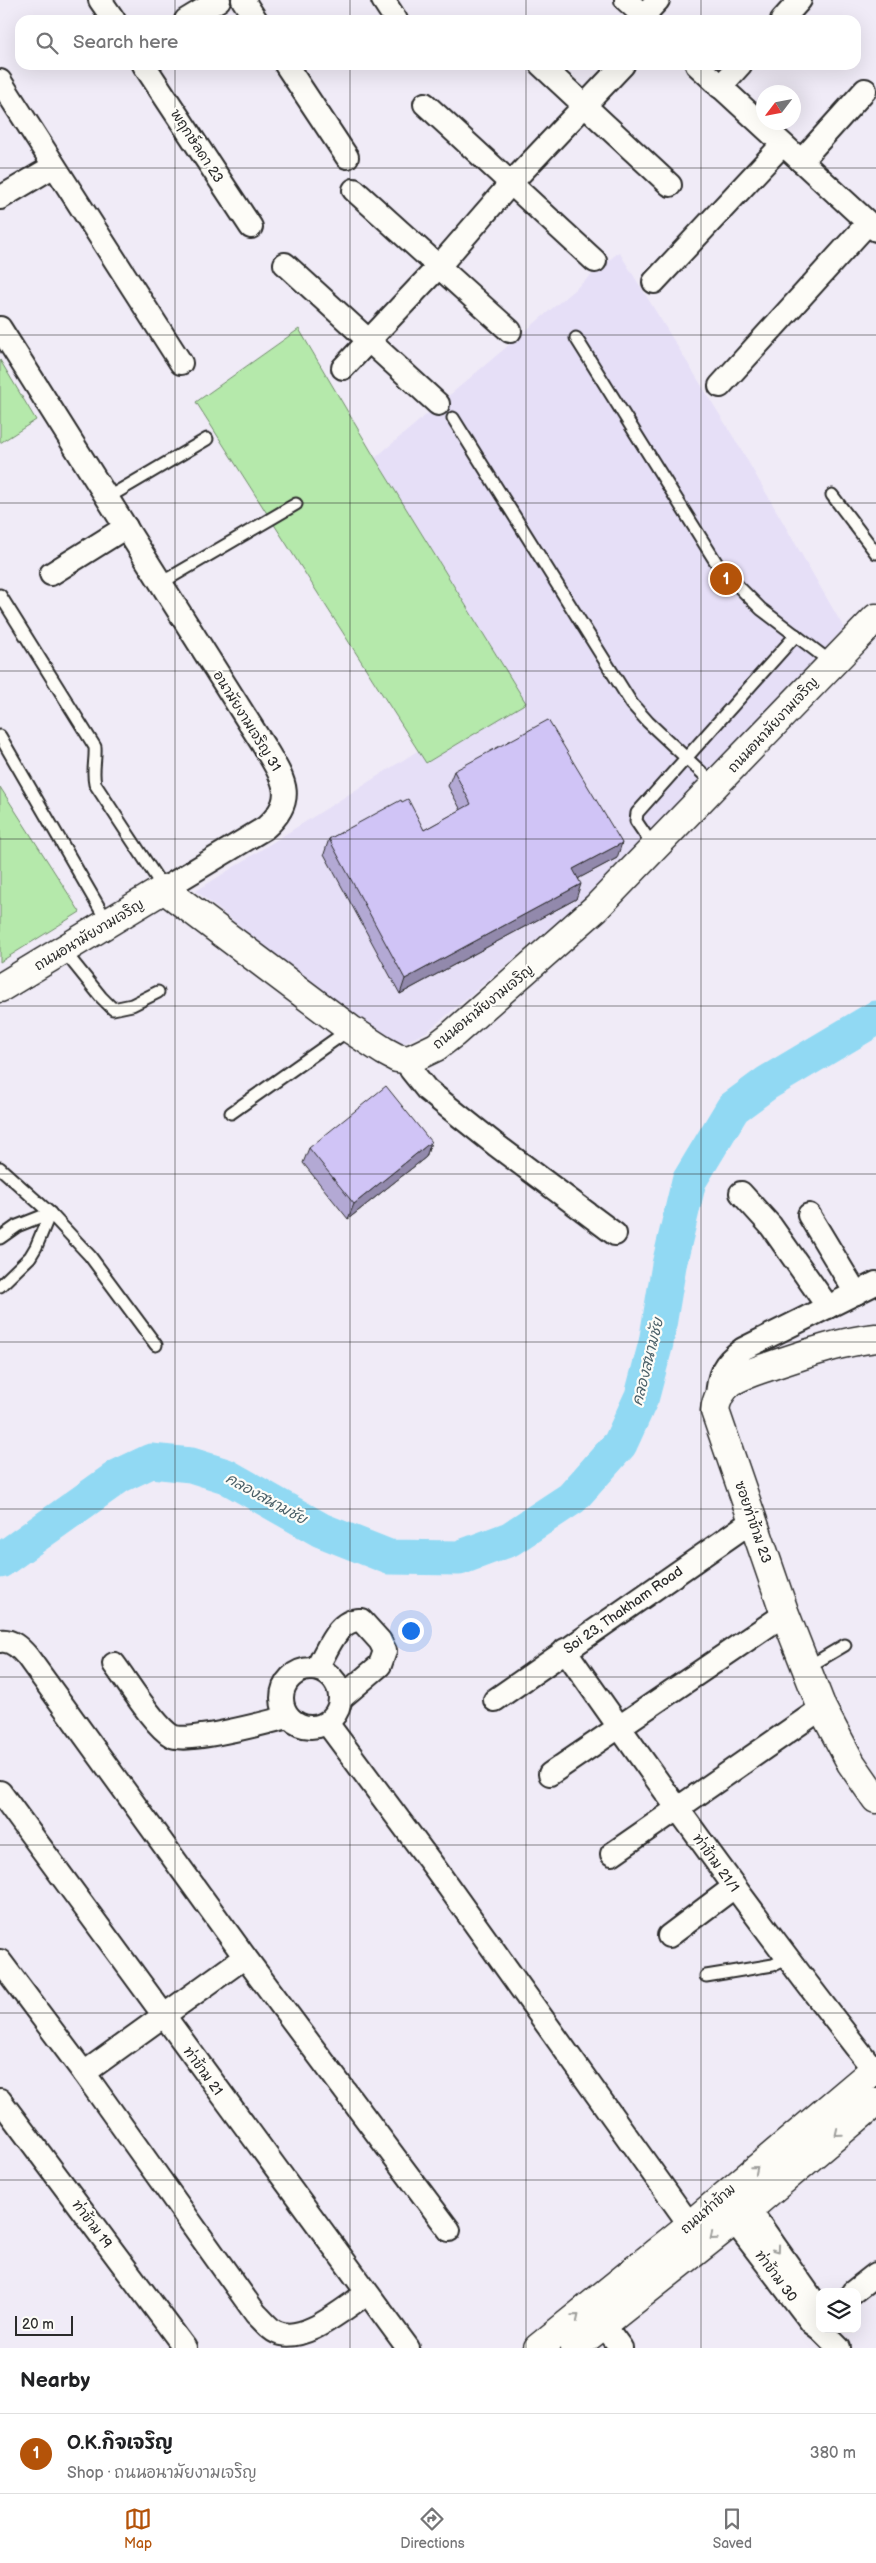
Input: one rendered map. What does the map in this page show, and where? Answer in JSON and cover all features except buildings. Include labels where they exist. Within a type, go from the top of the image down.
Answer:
[{"type":"street","points":[[100,0],[110,15]]},
{"type":"street","points":[[194,15],[219,0]]},
{"type":"street","points":[[243,0],[253,15]]},
{"type":"street","points":[[383,0],[393,15]]},
{"type":"street","points":[[626,0],[650,12]]},
{"type":"street","points":[[786,15],[800,0]]},
{"type":"street","name":"พฤกษ์ลดา 23","points":[[147,70],[251,227]]},
{"type":"street","points":[[289,70],[347,157]]},
{"type":"street","points":[[546,70],[670,185]]},
{"type":"street","points":[[343,368],[368,338],[440,265],[512,182],[619,70]]},
{"type":"street","points":[[702,70],[782,146],[801,160],[872,227],[720,386]]},
{"type":"street","points":[[720,87],[735,70]]},
{"type":"street","points":[[0,81],[181,363]]},
{"type":"street","points":[[801,160],[865,90]]},
{"type":"street","points":[[425,104],[512,182],[595,261]]},
{"type":"street","points":[[654,282],[782,146]]},
{"type":"street","points":[[0,198],[54,166]]},
{"type":"street","points":[[354,190],[440,265],[510,331]]},
{"type":"street","points":[[285,264],[446,411]]},
{"type":"street","name":"อนามัยงามเจริญ 31","points":[[0,328],[280,772],[286,791],[284,805],[277,818],[265,828],[164,889]]},
{"type":"street","points":[[51,574],[126,527]]},
{"type":"street","name":"ถนนอนามัยงามเจริญ","points":[[410,1060],[436,1047],[554,948],[655,849],[876,618]]},
{"type":"street","points":[[164,889],[350,1029],[397,1058],[410,1060],[411,1070],[427,1090],[496,1145],[615,1234]]},
{"type":"street","name":"ถนนอนามัยงามเจริญ","points":[[0,988],[164,889]]},
{"type":"street","points":[[741,1193],[777,1234],[828,1307]]},
{"type":"street","points":[[717,1398],[720,1369],[729,1358],[743,1349],[866,1288],[809,1215]]},
{"type":"street","points":[[717,1398],[731,1382],[744,1375],[800,1355],[847,1342],[876,1338]]},
{"type":"street","name":"ซอยท่าข้าม 23","points":[[717,1398],[717,1419],[785,1614],[806,1668],[822,1708],[842,1748],[876,1799]]},
{"type":"street","name":"Soi 23, Thakham Road","points":[[495,1700],[752,1521]]},
{"type":"street","points":[[550,1774],[785,1614]]},
{"type":"street","points":[[316,1669],[338,1631],[350,1620],[361,1620],[380,1641],[385,1651],[380,1665],[340,1698]]},
{"type":"street","points":[[0,1641],[6,1640],[18,1646],[27,1656],[245,1957],[449,2230]]},
{"type":"street","name":"ท่าข้าม 21/1","points":[[565,1650],[676,1810],[786,1959],[875,2069]]},
{"type":"street","points":[[114,1664],[151,1714],[173,1737],[182,1738],[226,1731],[288,1717]]},
{"type":"street","points":[[316,1669],[324,1672],[336,1682],[340,1698],[337,1712],[327,1723],[311,1728],[302,1726],[288,1717],[283,1708],[283,1688],[296,1672],[316,1669]]},
{"type":"street","points":[[612,1854],[822,1708]]},
{"type":"street","points":[[327,1723],[452,1891],[690,2225]]},
{"type":"street","name":"ท่าข้าม 21","points":[[0,1792],[366,2294],[408,2348]]},
{"type":"street","points":[[669,1936],[734,1887]]},
{"type":"street","points":[[84,2073],[245,1957]]},
{"type":"street","points":[[0,1961],[84,2073],[256,2314],[276,2332],[295,2336],[321,2324],[366,2294]]},
{"type":"street","name":"ถนนท่าข้าม","points":[[538,2348],[690,2225],[875,2069]]},
{"type":"street","name":"ท่าข้าม 19","points":[[0,2100],[185,2348]]},
{"type":"street","name":"ถนนท่าข้าม","points":[[574,2348],[742,2215],[876,2102]]},
{"type":"street","name":"ท่าข้าม 30","points":[[742,2215],[816,2317]]},
{"type":"street","points":[[858,2288],[876,2274]]},
{"type":"street","points":[[604,2325],[621,2348]]},
{"type":"lane","points":[[576,338],[718,567],[761,609],[832,663]]},
{"type":"lane","points":[[446,411],[632,704],[648,722],[716,786]]},
{"type":"lane","points":[[108,498],[207,439]]},
{"type":"lane","points":[[832,495],[876,553]]},
{"type":"lane","points":[[161,583],[296,504]]},
{"type":"lane","points":[[0,594],[95,747],[96,757],[93,772],[96,784],[164,889]]},
{"type":"lane","points":[[655,849],[636,821],[637,813],[796,635]]},
{"type":"lane","points":[[0,736],[108,923]]},
{"type":"lane","points":[[64,950],[101,997],[113,1009],[132,1005],[158,992]]},
{"type":"lane","points":[[231,1113],[350,1029]]},
{"type":"lane","points":[[0,1168],[50,1213],[90,1256],[156,1344]]},
{"type":"lane","points":[[0,1238],[17,1226],[50,1213]]},
{"type":"lane","points":[[0,1286],[30,1257],[50,1213]]},
{"type":"lane","points":[[806,1668],[845,1646]]},
{"type":"lane","points":[[706,1976],[772,1965],[786,1959]]},
{"type":"shaded area","points":[[619,252],[739,446],[844,628],[626,864],[428,1031],[399,1046],[369,1030],[196,891],[419,750],[427,762],[526,703],[375,458]]},
{"type":"green space","points":[[299,329],[375,458],[526,703],[426,763],[196,402]]},
{"type":"green space","points":[[0,360],[36,420],[0,443]]},
{"type":"green space","points":[[0,787],[80,912],[0,962]]},
{"type":"waterway","name":"คลองสนามชัย","points":[[0,1561],[119,1476],[151,1461],[191,1465],[226,1476],[321,1530],[389,1557],[459,1558],[510,1539],[572,1498],[620,1444],[642,1396],[656,1343],[669,1265],[689,1181],[733,1108],[767,1083],[876,1018]]},
{"type":"place","name":"O.K.กิจเจริญ","points":[[726,579]]}]
